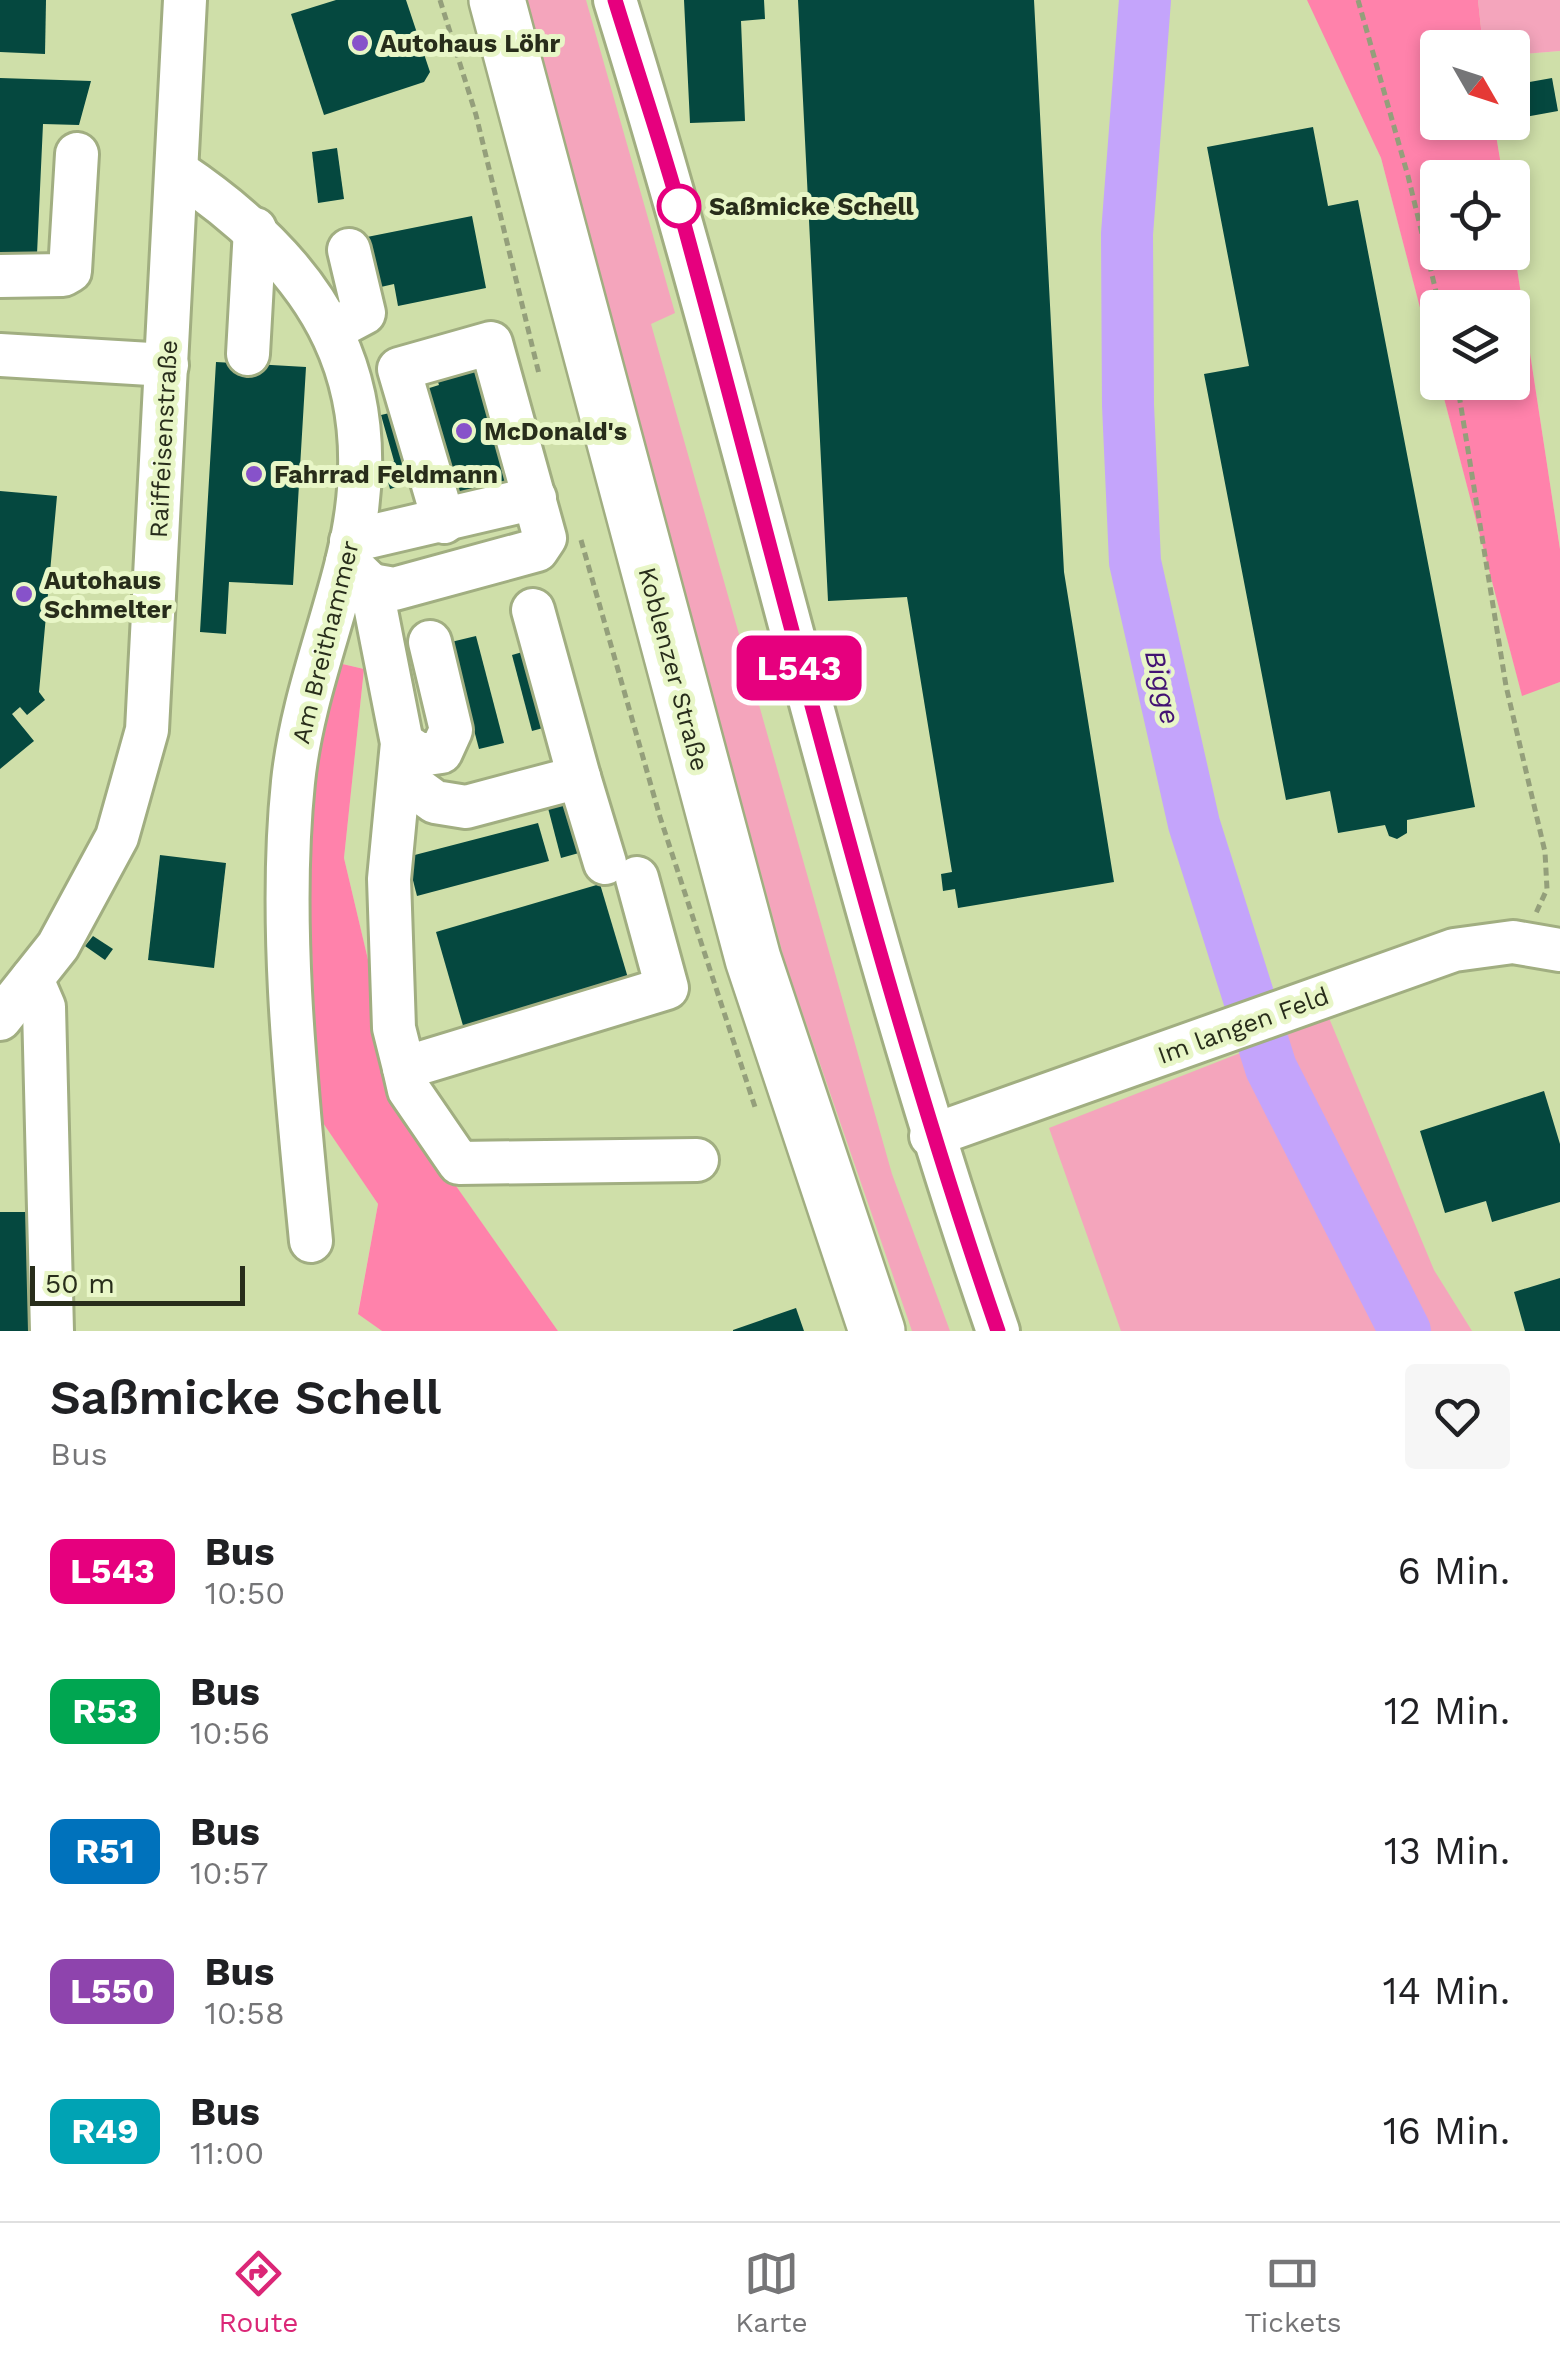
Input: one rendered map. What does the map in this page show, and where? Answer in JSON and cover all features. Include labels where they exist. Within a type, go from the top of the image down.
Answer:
[{"type":"main road","name":"Koblenzer Straße","points":[[497,0],[753,959],[877,1331]]},
{"type":"street","name":"Raiffeisenstraße","points":[[0,1019],[58,946],[116,837],[147,730],[186,0]]},
{"type":"street","points":[[614,0],[682,214],[812,719],[931,1136],[998,1331]]},
{"type":"street","points":[[0,276],[63,275],[70,271],[76,154]]},
{"type":"street","name":"Am Breithammer","points":[[178,172],[255,230],[290,264],[332,330],[354,394],[362,466],[356,562],[311,682],[293,780],[288,883],[300,1125],[311,1242]]},
{"type":"street","points":[[248,354],[255,230]]},
{"type":"street","points":[[332,330],[364,314],[349,250]]},
{"type":"street","points":[[356,562],[394,589],[537,550],[544,538],[491,343],[400,369],[444,522]]},
{"type":"street","points":[[0,355],[167,365]]},
{"type":"street","points":[[356,562],[444,522],[535,498]]},
{"type":"street","points":[[356,562],[402,760],[389,879],[394,1028],[409,1090],[460,1163],[698,1160]]},
{"type":"street","points":[[404,1068],[667,988],[579,777],[533,610]]},
{"type":"street","points":[[402,760],[442,752],[451,730],[430,642]]},
{"type":"street","points":[[402,760],[435,802],[466,807],[579,777]]},
{"type":"street","name":"Im langen Feld","points":[[931,1136],[1454,950],[1541,946]]},
{"type":"street","points":[[32,979],[44,1007],[52,1331]]},
{"type":"path","points":[[440,0],[476,116],[541,382]]},
{"type":"path","points":[[1358,0],[1436,290]]},
{"type":"path","points":[[1460,400],[1506,686],[1545,852],[1547,889],[1541,946]]},
{"type":"path","points":[[579,532],[660,816],[762,1125]]},
{"type":"shaded area","points":[[0,0],[1314,0],[1381,158],[1420,307],[1420,400],[1445,400],[1522,695],[1560,682],[1560,1331],[558,1331],[404,1113],[344,858],[364,669],[335,662],[319,1116],[378,1204],[358,1313],[382,1331],[0,1331]]},
{"type":"shaded area","points":[[524,0],[586,0],[675,313],[651,324],[892,1174],[950,1331],[912,1331],[785,962]]},
{"type":"shaded area","points":[[1307,0],[1478,0],[1481,30],[1420,30],[1420,140],[1497,140],[1500,160],[1420,160],[1420,270],[1517,270],[1520,290],[1420,290],[1420,308],[1381,158]]},
{"type":"shaded area","points":[[1478,0],[1560,0],[1560,51],[1530,54],[1530,30],[1481,30]]},
{"type":"shaded area","points":[[1560,51],[1560,549],[1530,353],[1530,290],[1520,290],[1517,270],[1530,270],[1530,160],[1500,160],[1497,140],[1530,140],[1530,54]]},
{"type":"shaded area","points":[[1530,353],[1560,549],[1560,682],[1522,696],[1444,400],[1530,400]]},
{"type":"shaded area","points":[[334,662],[364,669],[344,858],[404,1112],[558,1331],[382,1331],[358,1314],[378,1204],[319,1117],[307,834]]},
{"type":"shaded area","points":[[1329,1018],[1434,1270],[1472,1331],[1121,1331],[1049,1128]]},
{"type":"building","points":[[0,0],[46,0],[45,54],[0,52]]},
{"type":"building","name":"Autohaus Löhr","points":[[336,0],[406,0],[430,72],[424,82],[324,115],[291,14]]},
{"type":"building","points":[[684,0],[764,0],[765,19],[741,21],[745,121],[690,123]]},
{"type":"building","points":[[798,0],[1034,0],[1064,572],[1114,882],[958,908],[955,889],[943,891],[941,874],[952,872],[907,597],[828,601]]},
{"type":"building","points":[[0,78],[91,81],[79,125],[43,124],[37,254],[0,253]]},
{"type":"building","points":[[1552,78],[1558,111],[1530,116],[1530,82]]},
{"type":"building","points":[[1313,127],[1328,206],[1358,200],[1475,807],[1407,820],[1407,833],[1397,839],[1389,836],[1385,825],[1338,833],[1330,791],[1286,800],[1204,374],[1249,366],[1207,147]]},
{"type":"building","points":[[337,148],[344,199],[318,203],[312,152]]},
{"type":"building","points":[[472,216],[486,288],[398,306],[394,284],[372,289],[362,238]]},
{"type":"building","name":"Fahrrad Feldmann","points":[[216,362],[306,367],[293,585],[229,582],[226,634],[200,632]]},
{"type":"building","name":"McDonald's","points":[[486,366],[518,485],[447,504],[423,390],[439,385],[437,379]]},
{"type":"building","points":[[398,411],[414,470],[397,475],[400,486],[390,489],[383,464],[394,461],[381,415]]},
{"type":"building","name":"Autohaus Schmelter","points":[[0,491],[57,496],[39,692],[45,700],[27,715],[20,707],[12,714],[34,741],[0,769]]},
{"type":"building","points":[[476,636],[504,743],[479,749],[451,642]]},
{"type":"building","points":[[533,649],[554,725],[532,731],[512,655]]},
{"type":"building","points":[[573,801],[586,851],[561,858],[548,808]]},
{"type":"building","points":[[538,823],[549,861],[417,896],[407,857]]},
{"type":"building","points":[[160,855],[226,863],[214,968],[148,960]]},
{"type":"building","points":[[600,884],[631,988],[466,1036],[436,932]]},
{"type":"building","points":[[93,936],[113,949],[105,960],[85,946]]},
{"type":"building","points":[[1544,1091],[1560,1144],[1560,1202],[1492,1222],[1486,1201],[1445,1213],[1420,1131]]},
{"type":"building","points":[[0,1212],[38,1212],[39,1331],[0,1331]]},
{"type":"building","points":[[1560,1278],[1560,1331],[1525,1331],[1514,1292]]},
{"type":"building","points":[[796,1308],[804,1331],[733,1331],[733,1330]]},
{"type":"waterway","name":"Bigge","points":[[1145,0],[1127,234],[1128,405],[1135,562],[1194,824],[1271,1068],[1405,1331]]},
{"type":"bus line","name":"L543","points":[[615,0],[682,214],[812,719],[931,1136],[998,1331]]},
{"type":"place","name":"Autohaus Löhr","points":[[360,43]]},
{"type":"place","name":"Saßmicke Schell","points":[[679,206]]},
{"type":"place","name":"McDonald's","points":[[464,431]]},
{"type":"place","name":"Fahrrad Feldmann","points":[[254,474]]},
{"type":"place","name":"Autohaus Schmelter","points":[[24,594]]}]
